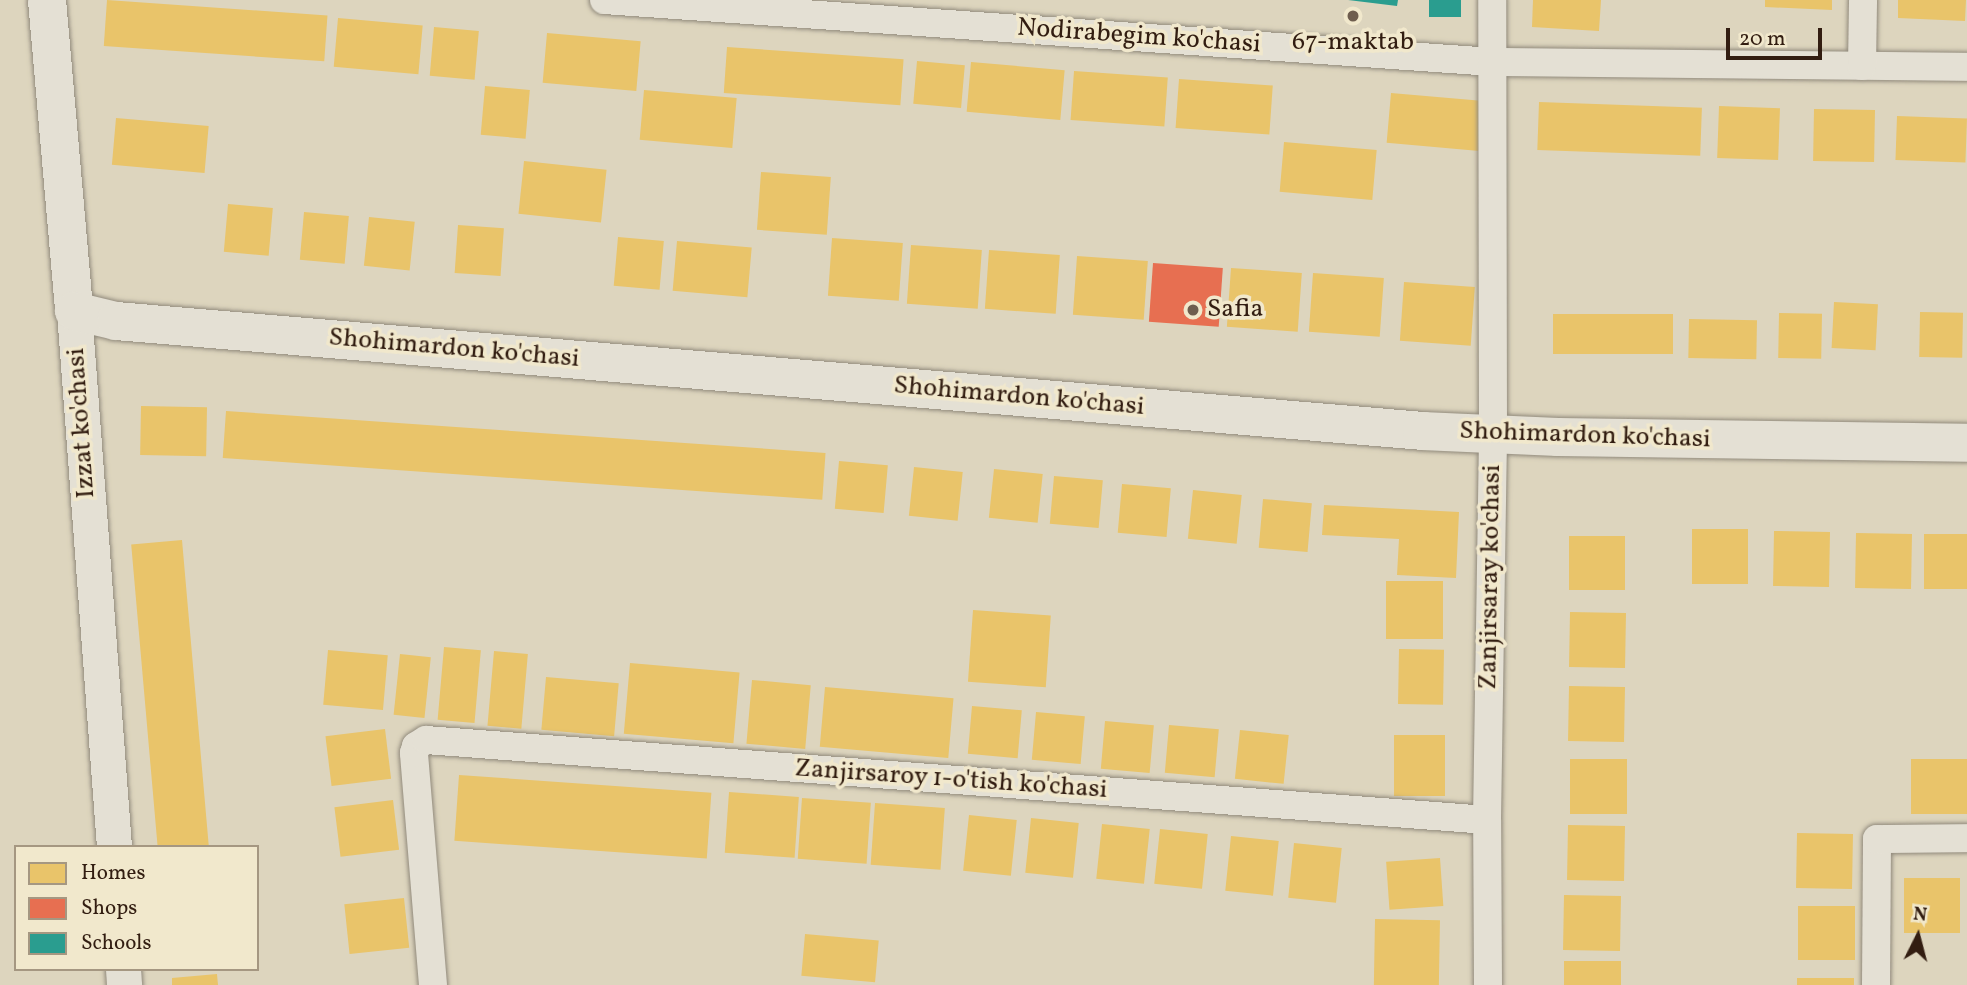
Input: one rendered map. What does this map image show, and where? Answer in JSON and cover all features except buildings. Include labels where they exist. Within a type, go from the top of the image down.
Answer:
[{"type":"main road","name":"Izzat ko'chasi","points":[[47,0],[74,311]]},
{"type":"main road","name":"Shohimardon ko'chasi","points":[[74,311],[130,322],[1493,434],[1967,443]]},
{"type":"street","name":"Nodirabegim ko'chasi","points":[[604,0],[1492,62],[1967,67]]},
{"type":"street","name":"Zanjirsaray ko'chasi","points":[[1488,985],[1487,820],[1493,434],[1492,0]]},
{"type":"street","points":[[1862,66],[1863,0]]},
{"type":"street","name":"Izzat ko'chasi","points":[[74,311],[114,845]]},
{"type":"street","name":"Zanjirsaroy 1-o'tish ko'chasi","points":[[433,985],[414,753],[416,746],[426,740],[1487,820]]},
{"type":"street","points":[[1876,985],[1877,839],[1967,838]]},
{"type":"place","name":"67-maktab","points":[[1353,16]]},
{"type":"place","name":"Safia","points":[[1193,310]]}]
